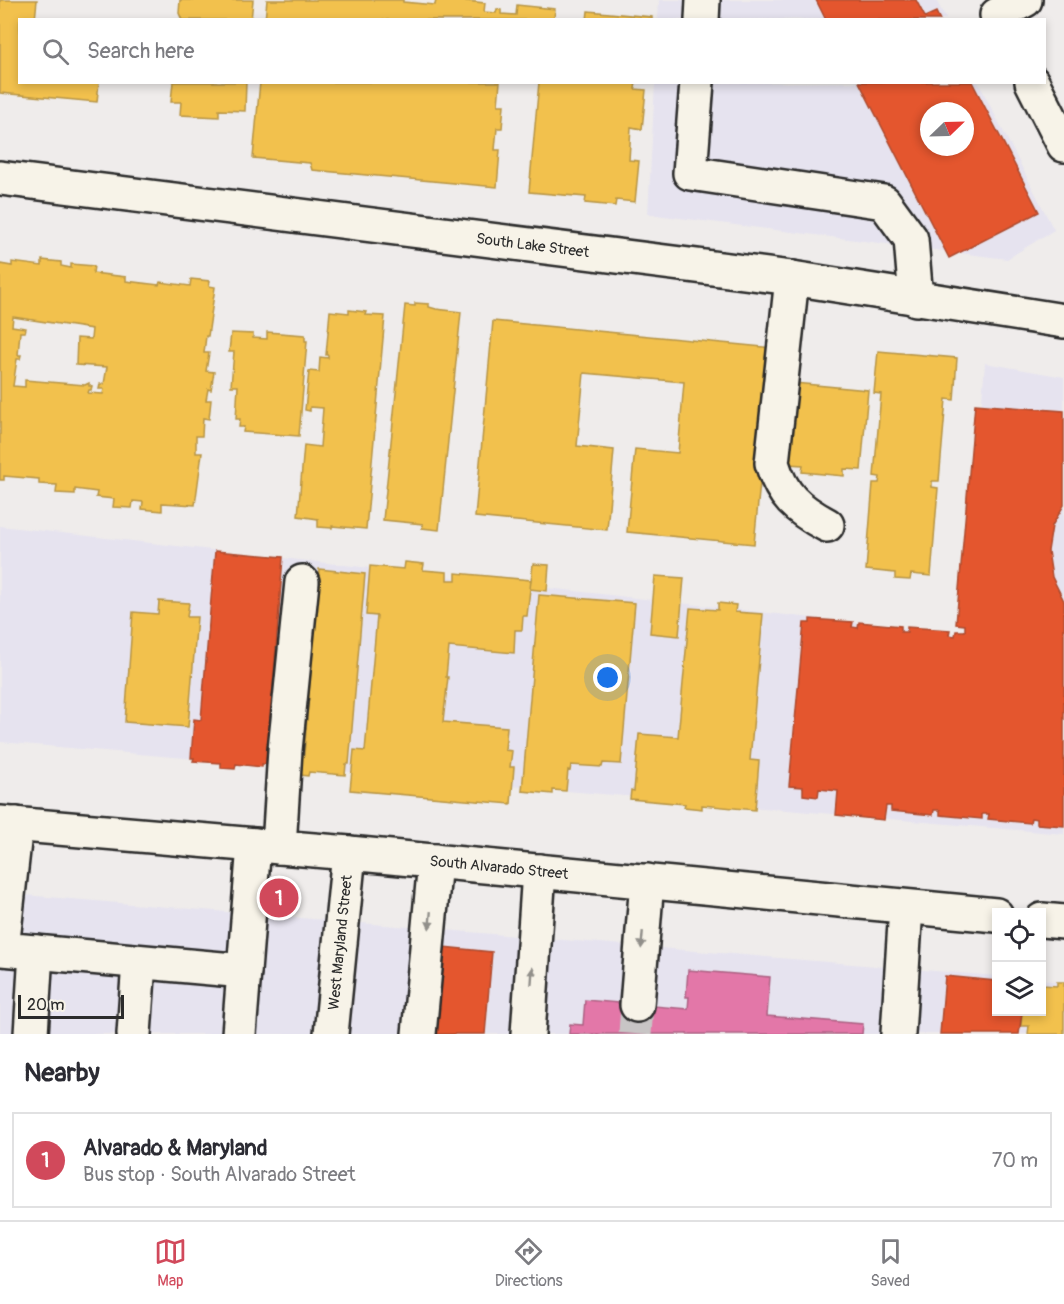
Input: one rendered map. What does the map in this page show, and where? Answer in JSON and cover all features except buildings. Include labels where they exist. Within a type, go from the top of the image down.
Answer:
[{"type":"street","points":[[702,18],[704,0]]},
{"type":"street","points":[[697,84],[690,173],[884,202],[911,239],[916,299]]},
{"type":"street","points":[[1033,84],[1064,145]]},
{"type":"street","name":"South Lake Street","points":[[0,178],[792,278],[1064,321]]},
{"type":"street","points":[[792,278],[772,463],[778,484],[796,504],[827,525]]},
{"type":"street","points":[[239,1034],[244,971],[285,750],[302,582]]},
{"type":"street","points":[[8,824],[2,949],[244,971]]},
{"type":"street","name":"South Alvarado Street","points":[[8,824],[349,853],[992,915]]},
{"type":"street","name":"West Maryland Street","points":[[331,1034],[349,853]]},
{"type":"street","points":[[419,1034],[435,861]]},
{"type":"street","points":[[528,1034],[539,871]]},
{"type":"street","points":[[637,1005],[647,881]]},
{"type":"street","points":[[898,1034],[906,907]]},
{"type":"street","points":[[1046,920],[1064,922]]},
{"type":"street","points":[[31,1034],[36,952]]},
{"type":"street","points":[[134,1034],[139,962]]},
{"type":"shaded area","points":[[659,0],[936,0],[945,18],[658,18]]},
{"type":"shaded area","points":[[655,84],[979,84],[1054,230],[1007,259],[648,214]]},
{"type":"shaded area","points":[[985,363],[1064,377],[1064,834],[0,742],[0,526],[963,635]]},
{"type":"shaded area","points":[[0,893],[992,976],[992,1016],[1046,1016],[1046,980],[1064,982],[1064,1034],[0,1034]]},
{"type":"tunnel","points":[[635,1034],[637,1005]]},
{"type":"place","name":"Alvarado & Maryland","points":[[279,898]]}]
